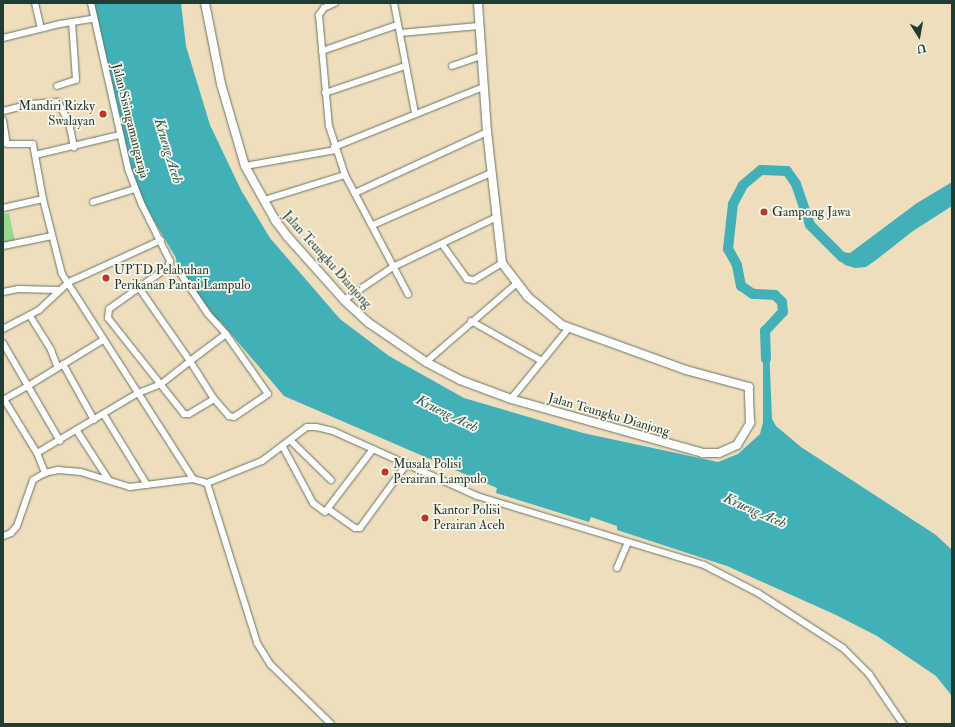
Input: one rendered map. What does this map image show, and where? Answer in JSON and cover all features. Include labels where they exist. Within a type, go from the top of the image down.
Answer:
[{"type":"street","points":[[35,3],[41,28]]},
{"type":"street","name":"Jalan Sisingamangaraja","points":[[91,3],[93,19],[119,135],[135,189],[169,256],[169,265],[139,288]]},
{"type":"street","name":"Jalan Teungku Dianjong","points":[[205,3],[221,84],[245,166],[264,200],[287,236],[344,300],[380,332],[426,362],[474,386],[511,399],[711,454],[729,450],[743,438],[751,413],[749,387],[686,370],[569,328]]},
{"type":"street","points":[[335,3],[324,8],[319,15],[324,93],[335,148],[345,175],[373,225],[408,294]]},
{"type":"street","points":[[394,3],[415,113]]},
{"type":"street","points":[[478,3],[487,132],[495,218],[502,263],[516,284],[554,320],[569,328],[511,399]]},
{"type":"street","points":[[3,38],[41,28],[93,19]]},
{"type":"street","points":[[57,86],[76,80],[72,22]]},
{"type":"street","points":[[322,51],[397,25]]},
{"type":"street","points":[[400,33],[479,26]]},
{"type":"street","points":[[452,66],[481,56]]},
{"type":"street","points":[[324,93],[405,66]]},
{"type":"street","points":[[245,166],[335,148],[415,113],[483,87]]},
{"type":"street","points":[[3,111],[31,104],[58,102],[69,123],[74,147]]},
{"type":"street","points":[[3,120],[7,144],[32,143],[43,199],[62,274],[69,282],[103,340],[193,479]]},
{"type":"street","points":[[355,193],[487,132]]},
{"type":"street","points":[[35,155],[74,147],[119,135]]},
{"type":"street","points":[[373,225],[491,173]]},
{"type":"street","points":[[264,200],[345,175]]},
{"type":"street","points":[[93,202],[135,189]]},
{"type":"street","points":[[3,208],[43,199]]},
{"type":"street","points":[[344,300],[393,267],[495,218]]},
{"type":"street","points":[[3,246],[52,236]]},
{"type":"street","points":[[3,330],[30,316],[69,282],[161,240]]},
{"type":"street","points":[[442,244],[467,279],[474,280],[502,263]]},
{"type":"street","points":[[178,270],[208,314],[226,334],[268,392],[232,418],[214,399],[190,361],[139,288],[109,309],[108,318],[186,415],[214,399]]},
{"type":"street","points":[[426,362],[516,284]]},
{"type":"street","points":[[3,292],[18,289],[58,290]]},
{"type":"street","points":[[30,316],[94,420]]},
{"type":"street","points":[[472,321],[542,362]]},
{"type":"street","points":[[37,453],[78,431],[138,393],[161,384],[226,334]]},
{"type":"street","points":[[45,473],[37,453],[4,400],[103,340]]},
{"type":"street","points":[[3,343],[60,440]]},
{"type":"street","points":[[104,415],[147,486]]},
{"type":"street","points":[[3,536],[11,533],[17,526],[33,480],[45,473],[58,470],[81,472],[108,479],[122,486],[147,486],[193,479],[207,483],[262,461],[283,447],[304,428],[313,426],[333,431],[477,496],[704,564],[758,593],[828,637],[863,666],[903,724]]},
{"type":"street","points":[[78,431],[108,479]]},
{"type":"street","points":[[291,440],[331,480]]},
{"type":"street","points":[[283,447],[313,503],[324,512],[373,449]]},
{"type":"street","points":[[328,508],[355,528],[360,528],[406,465]]},
{"type":"street","points":[[207,483],[257,643],[271,665],[331,724]]},
{"type":"street","points":[[617,568],[628,542]]},
{"type":"green space","points":[[9,213],[15,242],[3,245],[3,214]]},
{"type":"water","name":"Krueng Aceh","points":[[94,3],[181,3],[186,46],[210,125],[241,190],[270,238],[340,319],[389,356],[464,398],[583,433],[718,462],[738,454],[760,434],[763,422],[763,346],[769,346],[772,419],[776,426],[801,447],[936,535],[952,550],[952,696],[936,676],[877,636],[836,615],[727,566],[617,530],[617,526],[591,517],[589,522],[496,493],[497,488],[284,396],[220,321],[214,320],[177,266],[176,258],[140,197],[122,138]]},
{"type":"water","points":[[952,182],[952,206],[913,231],[866,267],[855,268],[845,265],[838,259],[850,253],[917,203]]},
{"type":"waterway","points":[[766,359],[765,331],[783,312],[782,302],[775,295],[753,294],[741,286],[737,265],[728,249],[733,204],[743,185],[761,170],[787,171],[796,184],[810,225],[842,257],[855,259]]},
{"type":"place","name":"Mandiri Rizky Swalayan","points":[[103,114]]},
{"type":"place","name":"Gampong Jawa","points":[[764,212]]},
{"type":"place","name":"UPTD Pelabuhan Perikanan Pantai Lampulo","points":[[106,278]]},
{"type":"place","name":"Musala Polisi Perairan Lampulo","points":[[385,472]]},
{"type":"place","name":"Kantor Polisi Perairan Aceh","points":[[425,518]]}]
